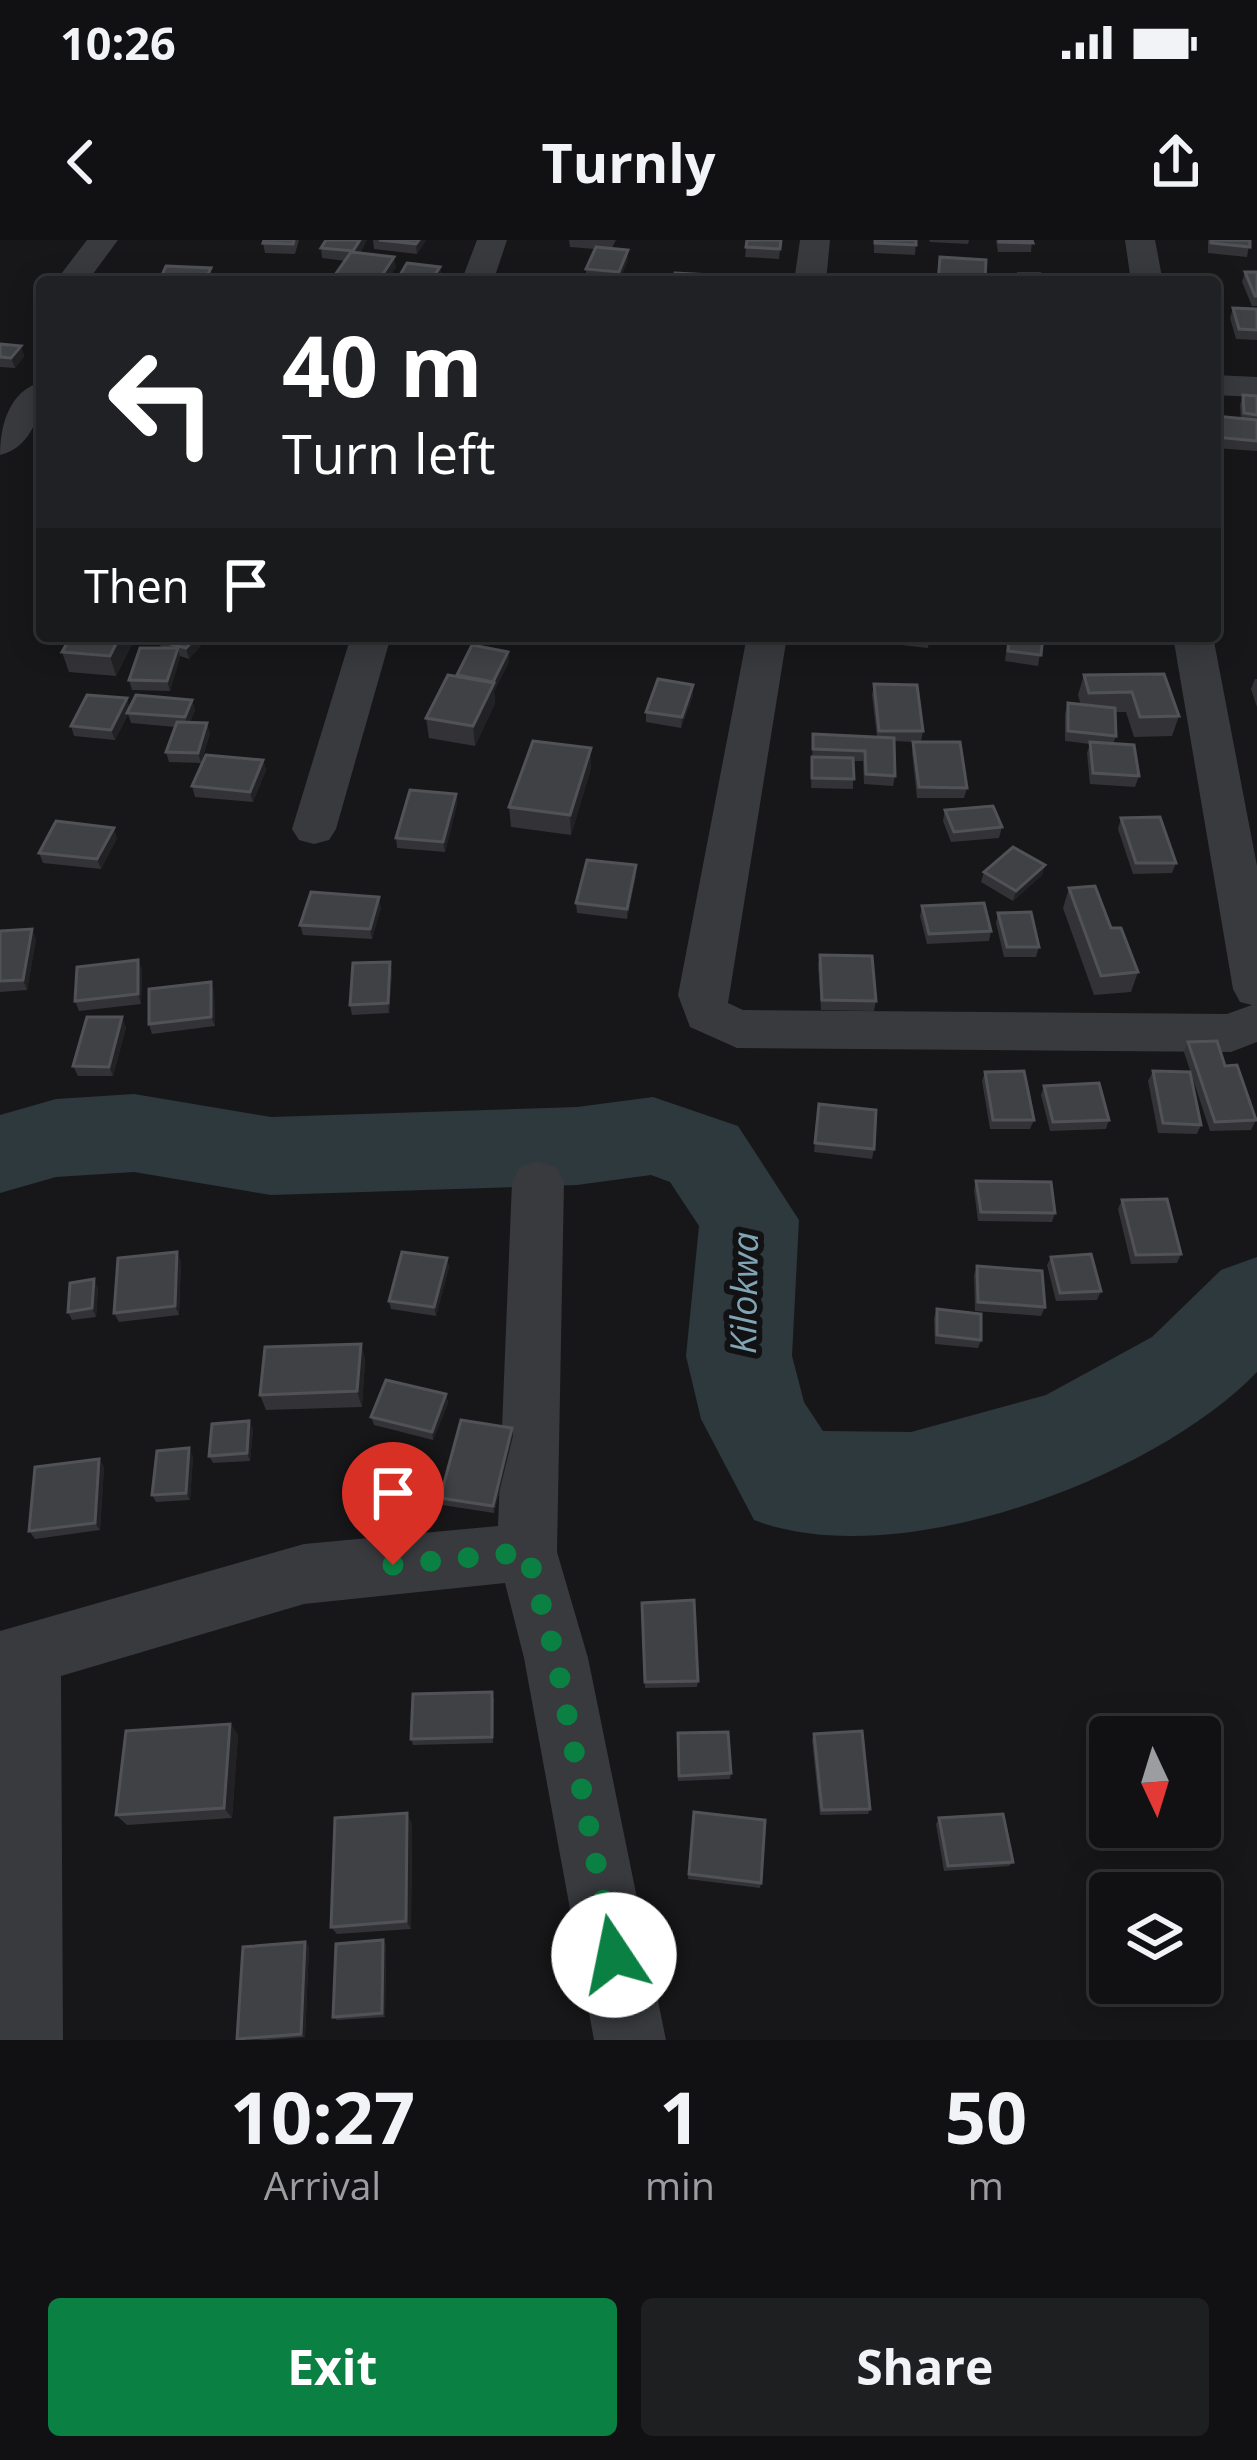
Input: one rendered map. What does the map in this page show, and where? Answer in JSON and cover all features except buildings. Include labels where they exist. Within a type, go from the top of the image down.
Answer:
[{"type":"street","points":[[76,276],[104,240]]},
{"type":"street","points":[[479,276],[492,240]]},
{"type":"street","points":[[811,276],[815,240]]},
{"type":"street","points":[[1140,240],[1147,276]]},
{"type":"street","points":[[1221,385],[1257,387]]},
{"type":"street","points":[[0,445],[36,400]]},
{"type":"street","points":[[314,830],[369,642]]},
{"type":"street","points":[[766,642],[703,995],[707,1014],[737,1029],[1231,1033],[1257,1022]]},
{"type":"street","points":[[1194,642],[1257,989]]},
{"type":"street","points":[[538,1182],[527,1552],[556,1658],[630,2040]]},
{"type":"street","points":[[27,2040],[15,1659],[304,1574],[527,1552]]},
{"type":"waterway","name":"Kilokwa","points":[[0,1154],[56,1138],[134,1133],[271,1156],[577,1146],[653,1136],[704,1154],[749,1220],[739,1356],[755,1419],[793,1483],[911,1484],[1070,1439],[1189,1370],[1257,1302]]},
{"type":"route","points":[[393,1565],[527,1552],[556,1658],[614,1955]]}]
